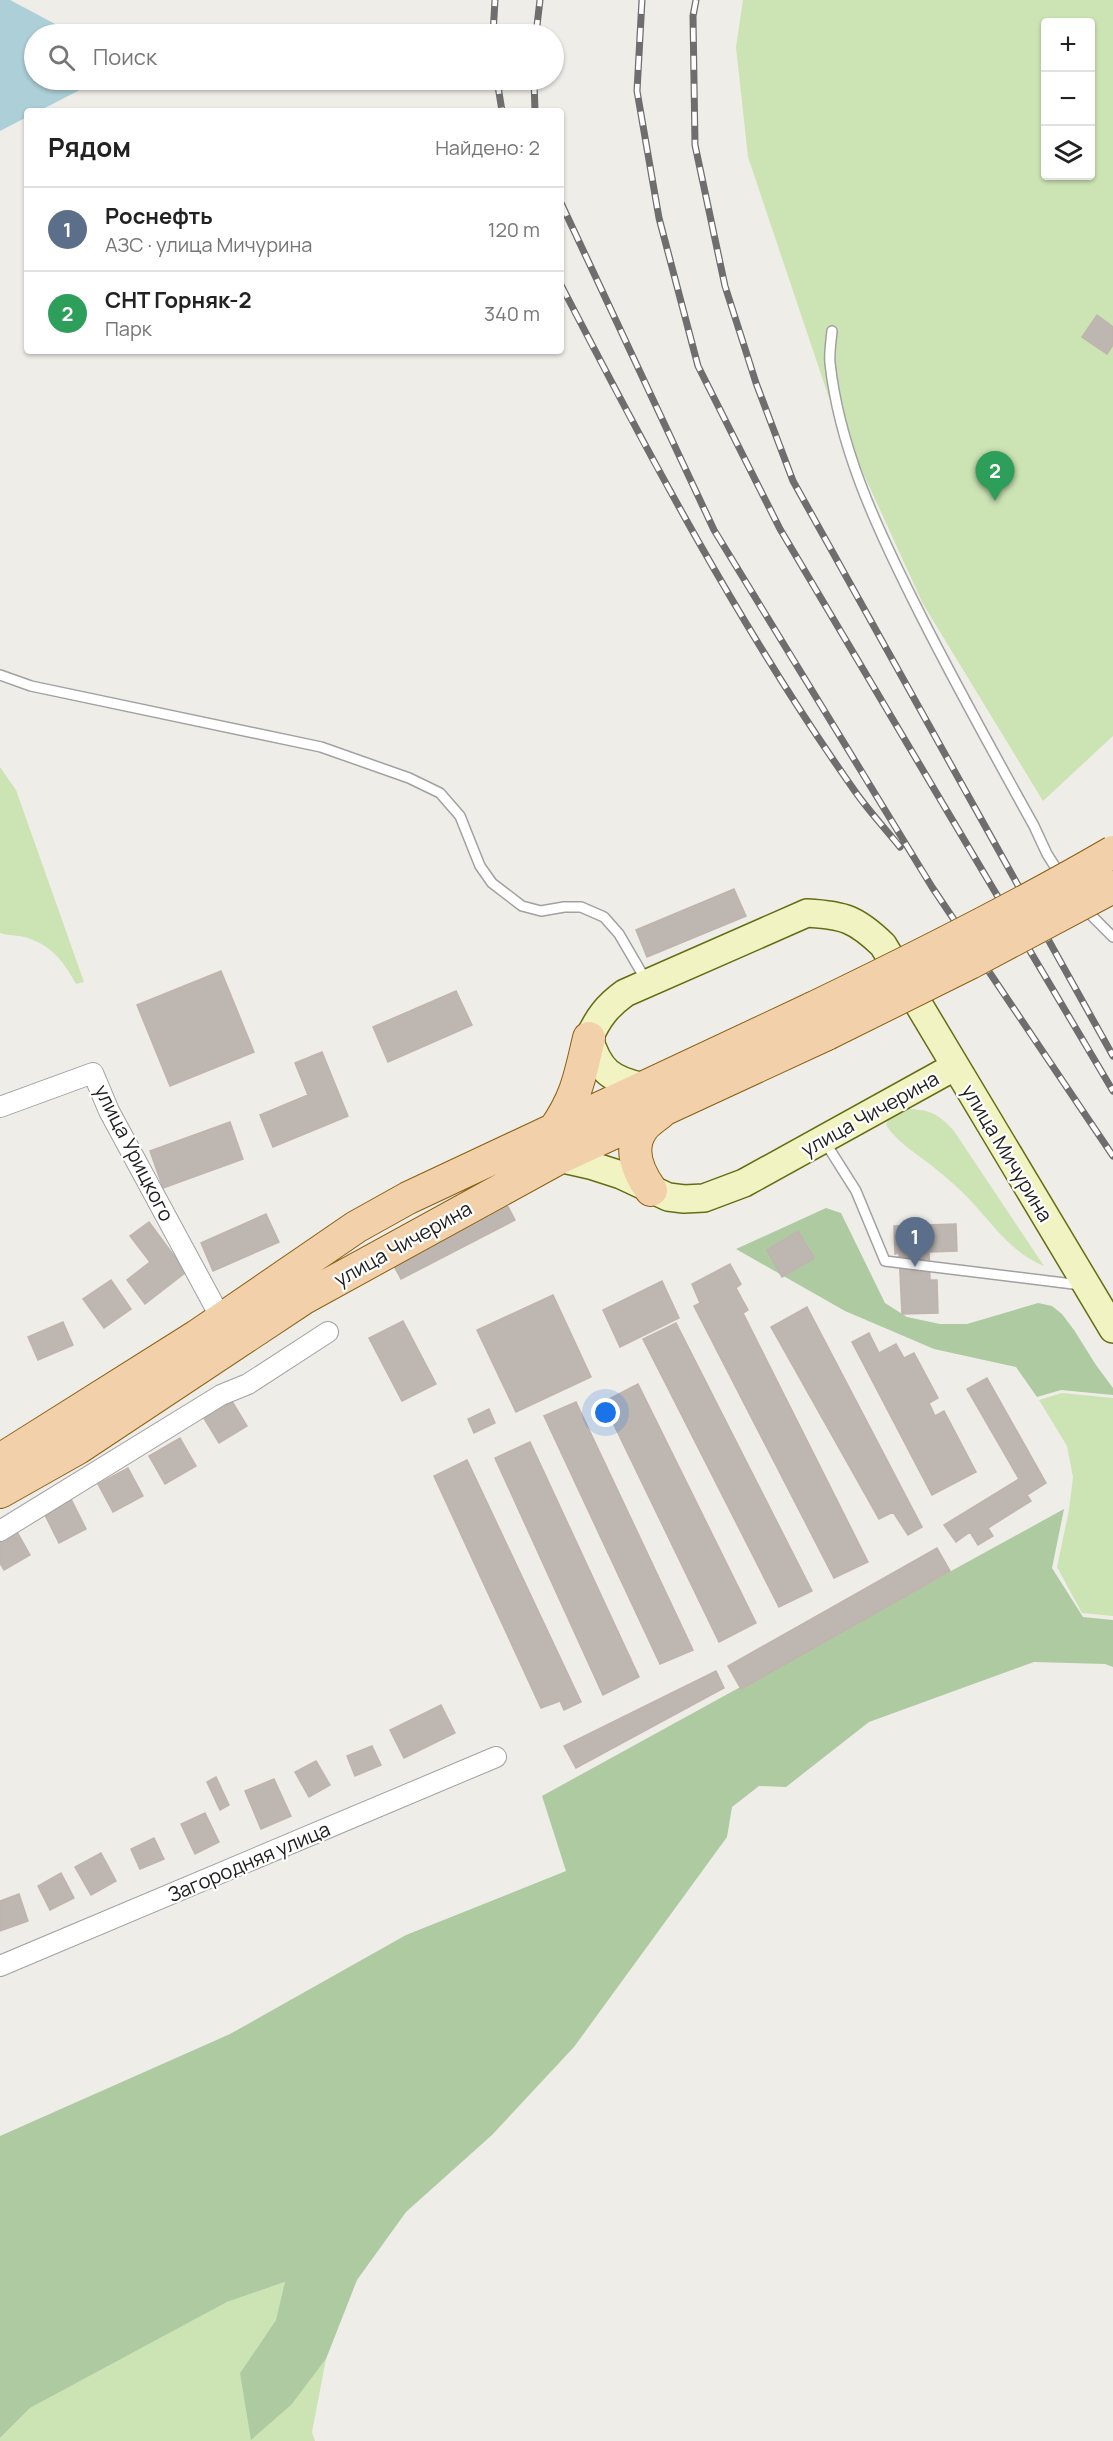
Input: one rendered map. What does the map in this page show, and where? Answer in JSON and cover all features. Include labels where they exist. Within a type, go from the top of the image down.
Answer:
[{"type":"main road","points":[[820,1021],[957,939],[1040,895],[1113,852]]},
{"type":"main road","points":[[820,1021],[1012,942],[1113,887]]},
{"type":"main road","name":"улица Мичурина","points":[[648,984],[807,913],[837,915],[864,927],[883,945],[1113,1329]]},
{"type":"main road","points":[[557,1144],[575,1094],[589,1038],[597,1019],[609,1004],[625,993],[648,984]]},
{"type":"main road","name":"улица Чичерина","points":[[0,1460],[222,1320],[356,1227],[408,1198],[557,1144],[820,1021]]},
{"type":"main road","points":[[589,1038],[594,1056],[605,1072],[652,1100],[635,1151],[639,1173],[651,1190]]},
{"type":"main road","name":"улица Чичерина","points":[[557,1144],[600,1168],[668,1197],[704,1198],[744,1183],[954,1067]]},
{"type":"main road","name":"улица Чичерина","points":[[0,1492],[78,1448],[304,1298],[557,1144]]},
{"type":"street","name":"улица Урицкого","points":[[0,1107],[93,1073],[109,1111],[222,1320]]},
{"type":"street","points":[[0,1532],[220,1395],[248,1384],[328,1332]]},
{"type":"street","name":"Загородняя улица","points":[[0,1965],[496,1757]]},
{"type":"lane","points":[[832,332],[830,361],[841,418],[857,476],[891,558],[934,645],[1034,826],[1047,854],[1071,891]]},
{"type":"lane","points":[[0,675],[31,686],[321,747],[410,778],[440,793],[460,816],[480,866],[492,883],[522,906],[541,911],[581,907],[604,917],[619,934],[648,984]]},
{"type":"lane","points":[[1077,900],[1113,937]]},
{"type":"lane","points":[[824,1140],[856,1191],[885,1261],[1087,1286]]},
{"type":"green space","points":[[743,0],[1113,0],[1113,736],[1043,801],[923,604],[829,398],[748,157],[736,47]]},
{"type":"green space","points":[[0,767],[16,790],[84,982],[76,984],[54,953],[38,942],[0,933]]},
{"type":"green space","points":[[904,1109],[932,1113],[954,1131],[1044,1266],[1012,1245],[959,1189],[892,1132],[886,1125],[890,1114]]},
{"type":"green space","points":[[826,1208],[841,1213],[885,1303],[907,1317],[940,1324],[967,1324],[1038,1303],[1052,1306],[1062,1314],[1074,1330],[1113,1388],[1113,1395],[1061,1390],[1037,1397],[1016,1367],[934,1349],[845,1311],[736,1249]]},
{"type":"green space","points":[[1062,1393],[1113,1398],[1113,1616],[1082,1613],[1057,1567],[1069,1510],[1073,1477],[1067,1446],[1039,1400]]},
{"type":"green space","points":[[1064,1509],[1052,1568],[1083,1617],[1113,1620],[1113,1667],[1105,1664],[1034,1662],[869,1722],[786,1787],[759,1786],[732,1807],[727,1837],[574,2047],[492,2135],[406,2212],[357,2280],[326,2359],[292,2404],[251,2440],[240,2373],[276,2320],[285,2282],[227,2302],[30,2408],[0,2438],[0,2136],[230,2034],[406,1935],[566,1871],[542,1796]]},
{"type":"green space","points":[[286,2282],[276,2320],[240,2373],[292,2404],[326,2359],[312,2432],[315,2441],[0,2441],[0,2438],[30,2408],[227,2302]]},
{"type":"water","points":[[0,0],[10,0],[55,24],[24,24],[24,90],[80,90],[45,108],[24,108],[24,119],[0,131]]},
{"type":"building","points":[[1097,315],[1113,327],[1113,345],[1107,354],[1082,337]]},
{"type":"building","points":[[734,889],[746,916],[647,957],[636,930]]},
{"type":"building","points":[[221,971],[254,1052],[170,1086],[137,1005]]},
{"type":"building","points":[[456,991],[472,1025],[388,1062],[373,1027]]},
{"type":"building","points":[[322,1052],[348,1116],[273,1147],[260,1115],[308,1095],[295,1063]]},
{"type":"building","points":[[230,1122],[243,1159],[163,1188],[150,1151]]},
{"type":"building","points":[[507,1205],[515,1220],[401,1279],[393,1264]]},
{"type":"building","points":[[266,1214],[279,1242],[213,1271],[201,1243]]},
{"type":"building","points":[[149,1222],[186,1272],[145,1304],[127,1280],[150,1262],[130,1236]]},
{"type":"building","points":[[956,1224],[957,1251],[929,1252],[930,1280],[937,1280],[938,1313],[902,1314],[899,1253],[895,1254],[894,1226]]},
{"type":"building","points":[[798,1231],[814,1258],[782,1277],[767,1250]]},
{"type":"building","points":[[730,1264],[741,1284],[736,1288],[748,1310],[743,1313],[868,1562],[834,1578],[694,1306],[700,1303],[692,1284]]},
{"type":"building","points":[[111,1280],[131,1309],[104,1328],[83,1299]]},
{"type":"building","points":[[662,1281],[679,1318],[620,1347],[603,1310]]},
{"type":"building","points":[[553,1295],[591,1377],[516,1412],[477,1330]]},
{"type":"building","points":[[807,1307],[922,1527],[908,1535],[893,1512],[879,1519],[771,1327]]},
{"type":"building","points":[[403,1321],[436,1384],[402,1401],[369,1338]]},
{"type":"building","points":[[63,1322],[73,1345],[38,1360],[28,1337]]},
{"type":"building","points":[[676,1323],[812,1591],[779,1607],[643,1339]]},
{"type":"building","points":[[869,1333],[879,1353],[896,1344],[904,1358],[914,1353],[938,1398],[929,1403],[935,1416],[944,1411],[976,1472],[932,1495],[852,1342]]},
{"type":"building","points":[[987,1378],[1046,1483],[1027,1495],[1031,1501],[988,1528],[993,1536],[978,1545],[970,1532],[956,1542],[944,1525],[1019,1479],[967,1389]]},
{"type":"building","points":[[638,1384],[756,1623],[719,1642],[603,1402]]},
{"type":"building","points":[[230,1398],[247,1426],[219,1443],[202,1415]]},
{"type":"building","points":[[576,1402],[693,1650],[660,1664],[544,1416]]},
{"type":"building","points":[[489,1409],[495,1423],[474,1433],[468,1419]]},
{"type":"building","points":[[180,1438],[196,1466],[165,1484],[149,1456]]},
{"type":"building","points":[[530,1442],[639,1677],[603,1695],[495,1458]]},
{"type":"building","points":[[467,1460],[581,1702],[564,1710],[560,1701],[541,1708],[434,1476]]},
{"type":"building","points":[[128,1468],[143,1496],[113,1512],[98,1484]]},
{"type":"building","points":[[71,1499],[86,1529],[59,1543],[44,1513]]},
{"type":"building","points":[[16,1530],[30,1555],[4,1570],[0,1563],[0,1539]]},
{"type":"building","points":[[937,1548],[950,1571],[741,1689],[728,1666]]},
{"type":"building","points":[[716,1671],[724,1688],[576,1768],[564,1746]]},
{"type":"building","points":[[441,1705],[455,1733],[404,1758],[390,1730]]},
{"type":"building","points":[[372,1746],[381,1765],[355,1776],[347,1756]]},
{"type":"building","points":[[316,1761],[330,1785],[309,1797],[295,1772]]},
{"type":"building","points":[[216,1777],[229,1805],[220,1810],[207,1782]]},
{"type":"building","points":[[274,1779],[291,1816],[261,1829],[245,1791]]},
{"type":"building","points":[[205,1813],[219,1842],[195,1854],[181,1824]]},
{"type":"building","points":[[154,1838],[164,1859],[140,1869],[131,1849]]},
{"type":"building","points":[[101,1853],[116,1881],[91,1895],[75,1867]]},
{"type":"building","points":[[61,1873],[74,1898],[50,1910],[38,1886]]},
{"type":"building","points":[[19,1894],[28,1921],[0,1931],[0,1901]]},
{"type":"railway","points":[[494,24],[495,0]]},
{"type":"railway","points":[[537,24],[540,0]]},
{"type":"railway","points":[[642,0],[637,91],[659,218],[698,366],[780,529],[1113,1091]]},
{"type":"railway","points":[[696,0],[693,16],[695,145],[725,286],[756,383],[793,481],[1113,1056]]},
{"type":"railway","points":[[499,90],[502,108]]},
{"type":"railway","points":[[534,90],[535,108]]},
{"type":"railway","points":[[564,209],[714,530],[932,887],[1113,1156]]},
{"type":"railway","points":[[564,291],[663,478],[772,666],[852,787],[900,847]]},
{"type":"place","name":"СНТ Горняк-2","points":[[995,501]]},
{"type":"place","name":"Роснефть","points":[[915,1267]]}]
